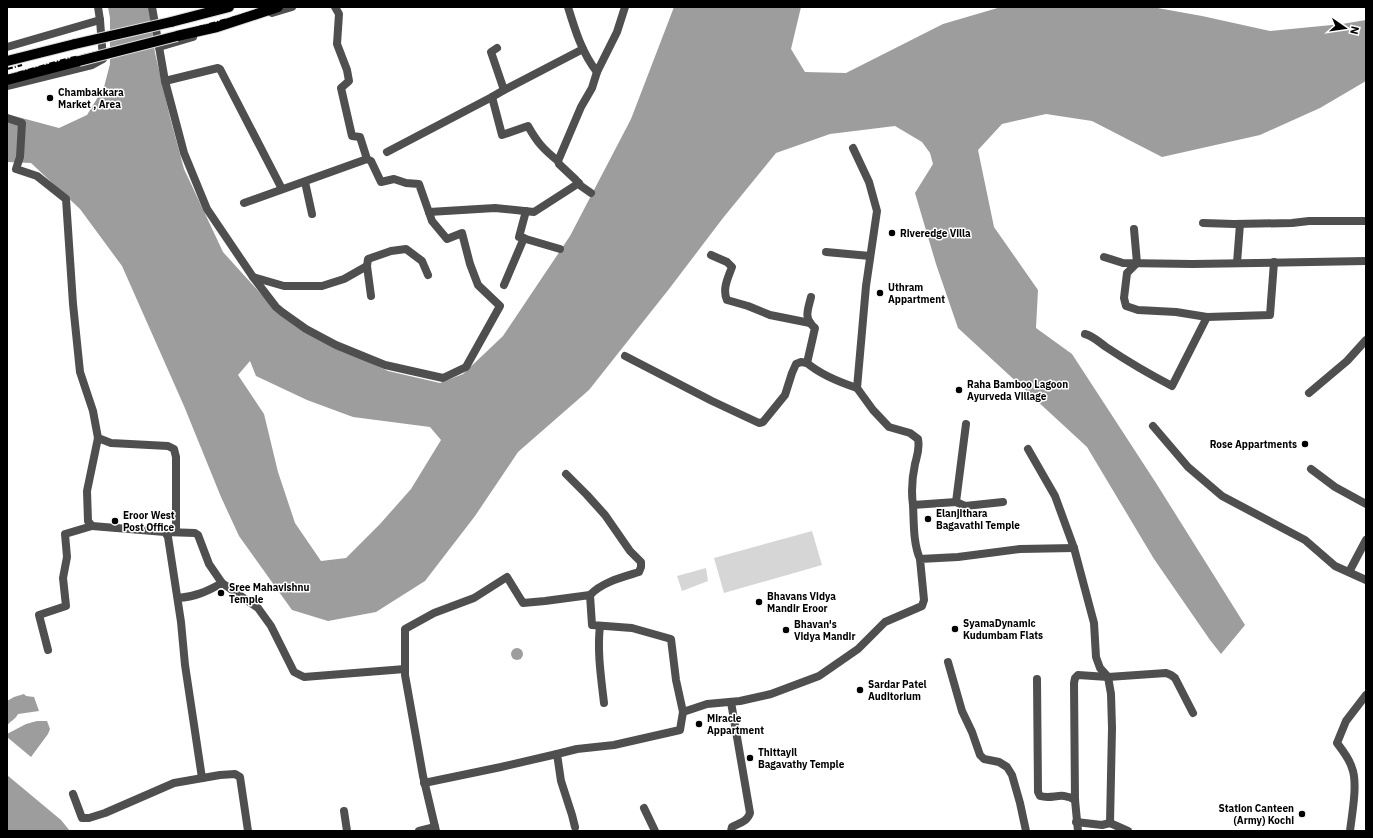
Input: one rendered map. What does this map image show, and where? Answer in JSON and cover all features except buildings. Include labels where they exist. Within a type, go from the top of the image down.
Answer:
[{"type":"main road","points":[[7,61],[229,7]]},
{"type":"main road","points":[[7,80],[217,27],[261,14],[278,7]]},
{"type":"street","points":[[7,86],[92,64],[103,59],[98,7]]},
{"type":"street","points":[[152,7],[165,81],[184,154],[207,209],[253,277],[276,307],[306,329],[336,345],[385,365],[443,378],[466,367],[500,306],[478,285],[470,264],[462,233],[447,239],[432,221],[419,184],[406,183],[394,179],[381,182],[371,161],[367,159],[360,137],[352,136],[341,88],[349,81],[347,70],[337,44],[339,14],[335,7]]},
{"type":"street","points":[[159,47],[292,7]]},
{"type":"street","points":[[568,7],[586,57],[597,72]]},
{"type":"street","points":[[558,161],[579,111],[592,88],[597,72],[617,32],[624,7]]},
{"type":"street","points":[[7,48],[100,20]]},
{"type":"street","points":[[497,48],[491,52],[504,90]]},
{"type":"street","points":[[387,152],[583,49]]},
{"type":"street","points":[[165,81],[218,68],[220,69],[282,189]]},
{"type":"street","points":[[492,97],[502,135],[528,126],[536,141],[544,150],[558,161],[559,164],[586,191],[591,193]]},
{"type":"street","points":[[7,118],[22,123],[20,157],[16,169],[37,176],[66,199],[73,304],[80,372],[93,410],[98,438],[87,491],[88,521],[92,526]]},
{"type":"street","points":[[853,148],[869,182],[877,211],[866,286],[857,388]]},
{"type":"street","points":[[244,203],[367,159]]},
{"type":"street","points":[[305,182],[312,214]]},
{"type":"street","points":[[429,212],[495,208],[534,212],[579,183]]},
{"type":"street","points":[[526,211],[519,237],[560,249]]},
{"type":"street","points":[[1203,223],[1240,224],[1366,220]]},
{"type":"street","points":[[1237,263],[1240,224]]},
{"type":"street","points":[[1134,229],[1137,263]]},
{"type":"street","points":[[504,285],[524,238]]},
{"type":"street","points":[[371,296],[367,266],[368,260],[391,251],[406,248],[422,261],[428,275]]},
{"type":"street","points":[[826,252],[870,256]]},
{"type":"street","points":[[712,255],[727,262],[732,267],[726,283],[725,294],[727,300],[748,306],[770,315],[810,324]]},
{"type":"street","points":[[1104,257],[1123,263],[1366,261]]},
{"type":"street","points":[[1137,263],[1127,273],[1124,298],[1126,306],[1138,310],[1176,312],[1207,317],[1270,315],[1274,262]]},
{"type":"street","points":[[253,277],[284,286],[322,286],[344,278],[367,266]]},
{"type":"street","points":[[807,363],[815,328],[810,324],[807,318],[811,297]]},
{"type":"street","points":[[1085,334],[1090,335],[1155,378],[1172,386],[1207,317]]},
{"type":"street","points":[[1309,393],[1347,361],[1366,340]]},
{"type":"street","points":[[625,356],[712,401],[760,423],[763,422],[785,395],[796,364],[801,362],[807,363],[839,382],[857,388],[873,410],[889,427],[910,433],[918,440],[919,448],[911,490],[915,536],[920,559],[924,600],[922,606],[885,622],[858,649],[819,676],[771,694],[740,701],[707,704],[683,712]]},
{"type":"street","points":[[956,502],[966,424]]},
{"type":"street","points":[[1153,426],[1188,467],[1222,496],[1305,540],[1335,566],[1366,580]]},
{"type":"street","points":[[98,438],[111,443],[168,446],[174,449],[176,457],[176,532]]},
{"type":"street","points":[[1028,449],[1055,496],[1074,548],[1094,623],[1096,657],[1100,668],[1108,677],[1112,728],[1110,823]]},
{"type":"street","points":[[1311,469],[1335,488],[1366,504]]},
{"type":"street","points":[[419,831],[436,829],[424,783],[405,669],[405,630],[434,613],[474,598],[508,577],[523,603],[590,595],[596,588],[603,584],[639,572],[641,562],[630,551],[605,515],[588,495],[566,474]]},
{"type":"street","points":[[913,505],[956,502],[965,506],[1003,502]]},
{"type":"street","points":[[48,650],[39,615],[66,606],[63,578],[67,557],[65,534],[92,526],[195,533],[198,536],[209,564],[222,583],[258,608],[271,626],[294,672],[304,677],[405,669]]},
{"type":"street","points":[[165,532],[168,537],[178,598],[185,665],[202,778]]},
{"type":"street","points":[[1349,572],[1366,540]]},
{"type":"street","points":[[920,559],[958,557],[1020,549],[1074,548]]},
{"type":"street","points":[[178,598],[204,593],[222,583]]},
{"type":"street","points":[[424,783],[501,768],[577,749],[614,746],[680,730],[683,712],[676,680],[671,639],[632,628],[592,625],[590,595]]},
{"type":"street","points":[[600,626],[599,660],[604,703]]},
{"type":"street","points":[[948,662],[962,711],[972,732],[980,755],[984,759],[999,762],[1007,767],[1012,775],[1026,831]]},
{"type":"street","points":[[1078,831],[1074,800],[1075,678],[1078,675],[1108,677],[1166,673],[1175,678],[1193,713]]},
{"type":"street","points":[[1037,678],[1038,792],[1040,796],[1044,798],[1064,795],[1074,800]]},
{"type":"street","points":[[1350,831],[1354,795],[1353,769],[1337,743],[1346,721],[1366,695]]},
{"type":"street","points":[[729,830],[749,818],[750,813],[731,702]]},
{"type":"street","points":[[557,754],[561,781],[572,815],[574,827]]},
{"type":"street","points":[[73,794],[82,818],[89,818],[106,813],[174,783],[235,774],[240,777],[248,831]]},
{"type":"street","points":[[644,808],[655,831]]},
{"type":"street","points":[[344,811],[347,831]]},
{"type":"street","points":[[1076,822],[1102,825],[1110,823],[1128,831]]},
{"type":"shaded area","points":[[108,7],[149,7],[155,53],[184,169],[223,252],[279,314],[318,339],[388,371],[440,383],[463,374],[503,336],[570,236],[631,119],[674,7],[801,7],[791,49],[805,72],[846,73],[943,24],[1001,7],[1152,7],[1270,31],[1342,24],[1366,20],[1366,81],[1320,108],[1260,135],[1162,157],[1092,121],[1046,114],[1002,124],[978,150],[994,227],[1038,290],[1036,328],[1072,354],[1156,483],[1245,625],[1221,654],[1154,559],[1087,447],[958,328],[936,264],[915,193],[933,164],[930,153],[922,142],[895,126],[830,134],[776,153],[723,218],[589,390],[518,452],[475,516],[425,581],[376,612],[328,621],[292,610],[239,536],[221,497],[184,406],[122,266],[80,209],[31,163],[7,162],[7,114],[59,128],[87,115],[104,87],[110,64],[110,18]],"holes":[[[250,361],[256,376],[307,400],[353,417],[430,427],[441,440],[411,489],[380,524],[346,558],[321,561],[295,523],[278,472],[264,414],[238,375]]]},
{"type":"shaded area","points":[[812,531],[822,565],[724,593],[714,558]]},
{"type":"shaded area","points":[[706,568],[708,581],[682,591],[677,576]]},
{"type":"shaded area","points":[[519,648],[522,649],[522,659],[515,660],[512,659],[511,652],[512,649]]},
{"type":"shaded area","points":[[24,694],[26,696],[34,697],[39,711],[18,714],[7,726],[7,701]]},
{"type":"shaded area","points":[[37,721],[47,721],[50,729],[31,757],[7,737],[7,734],[26,724]]},
{"type":"shaded area","points":[[7,775],[61,820],[70,831],[7,831]]},
{"type":"railway","points":[[7,76],[66,59],[174,34],[270,7]]},
{"type":"railway","points":[[7,69],[22,65]]},
{"type":"place","name":"Chambakkara Market , Area","points":[[50,98]]},
{"type":"place","name":"Riveredge Villa","points":[[892,233]]},
{"type":"place","name":"Uthram Appartment","points":[[880,293]]},
{"type":"place","name":"Raha Bamboo Lagoon Ayurveda Village","points":[[959,390]]},
{"type":"place","name":"Rose Appartments","points":[[1305,444]]},
{"type":"place","name":"Elanjithara Bagavathi Temple","points":[[928,519]]},
{"type":"place","name":"Eroor West Post Office","points":[[115,521]]},
{"type":"place","name":"Sree Mahavishnu Temple","points":[[221,593]]},
{"type":"place","name":"Bhavans Vidya Mandir Eroor","points":[[759,602]]},
{"type":"place","name":"SyamaDynamic Kudumbam Flats","points":[[955,629]]},
{"type":"place","name":"Bhavan's Vidya Mandir","points":[[786,630]]},
{"type":"place","name":"Sardar Patel Auditorium","points":[[860,690]]},
{"type":"place","name":"Miracle Appartment","points":[[699,724]]},
{"type":"place","name":"Thittayil Bagavathy Temple","points":[[750,758]]},
{"type":"place","name":"Station Canteen (Army) Kochi","points":[[1302,814]]}]
